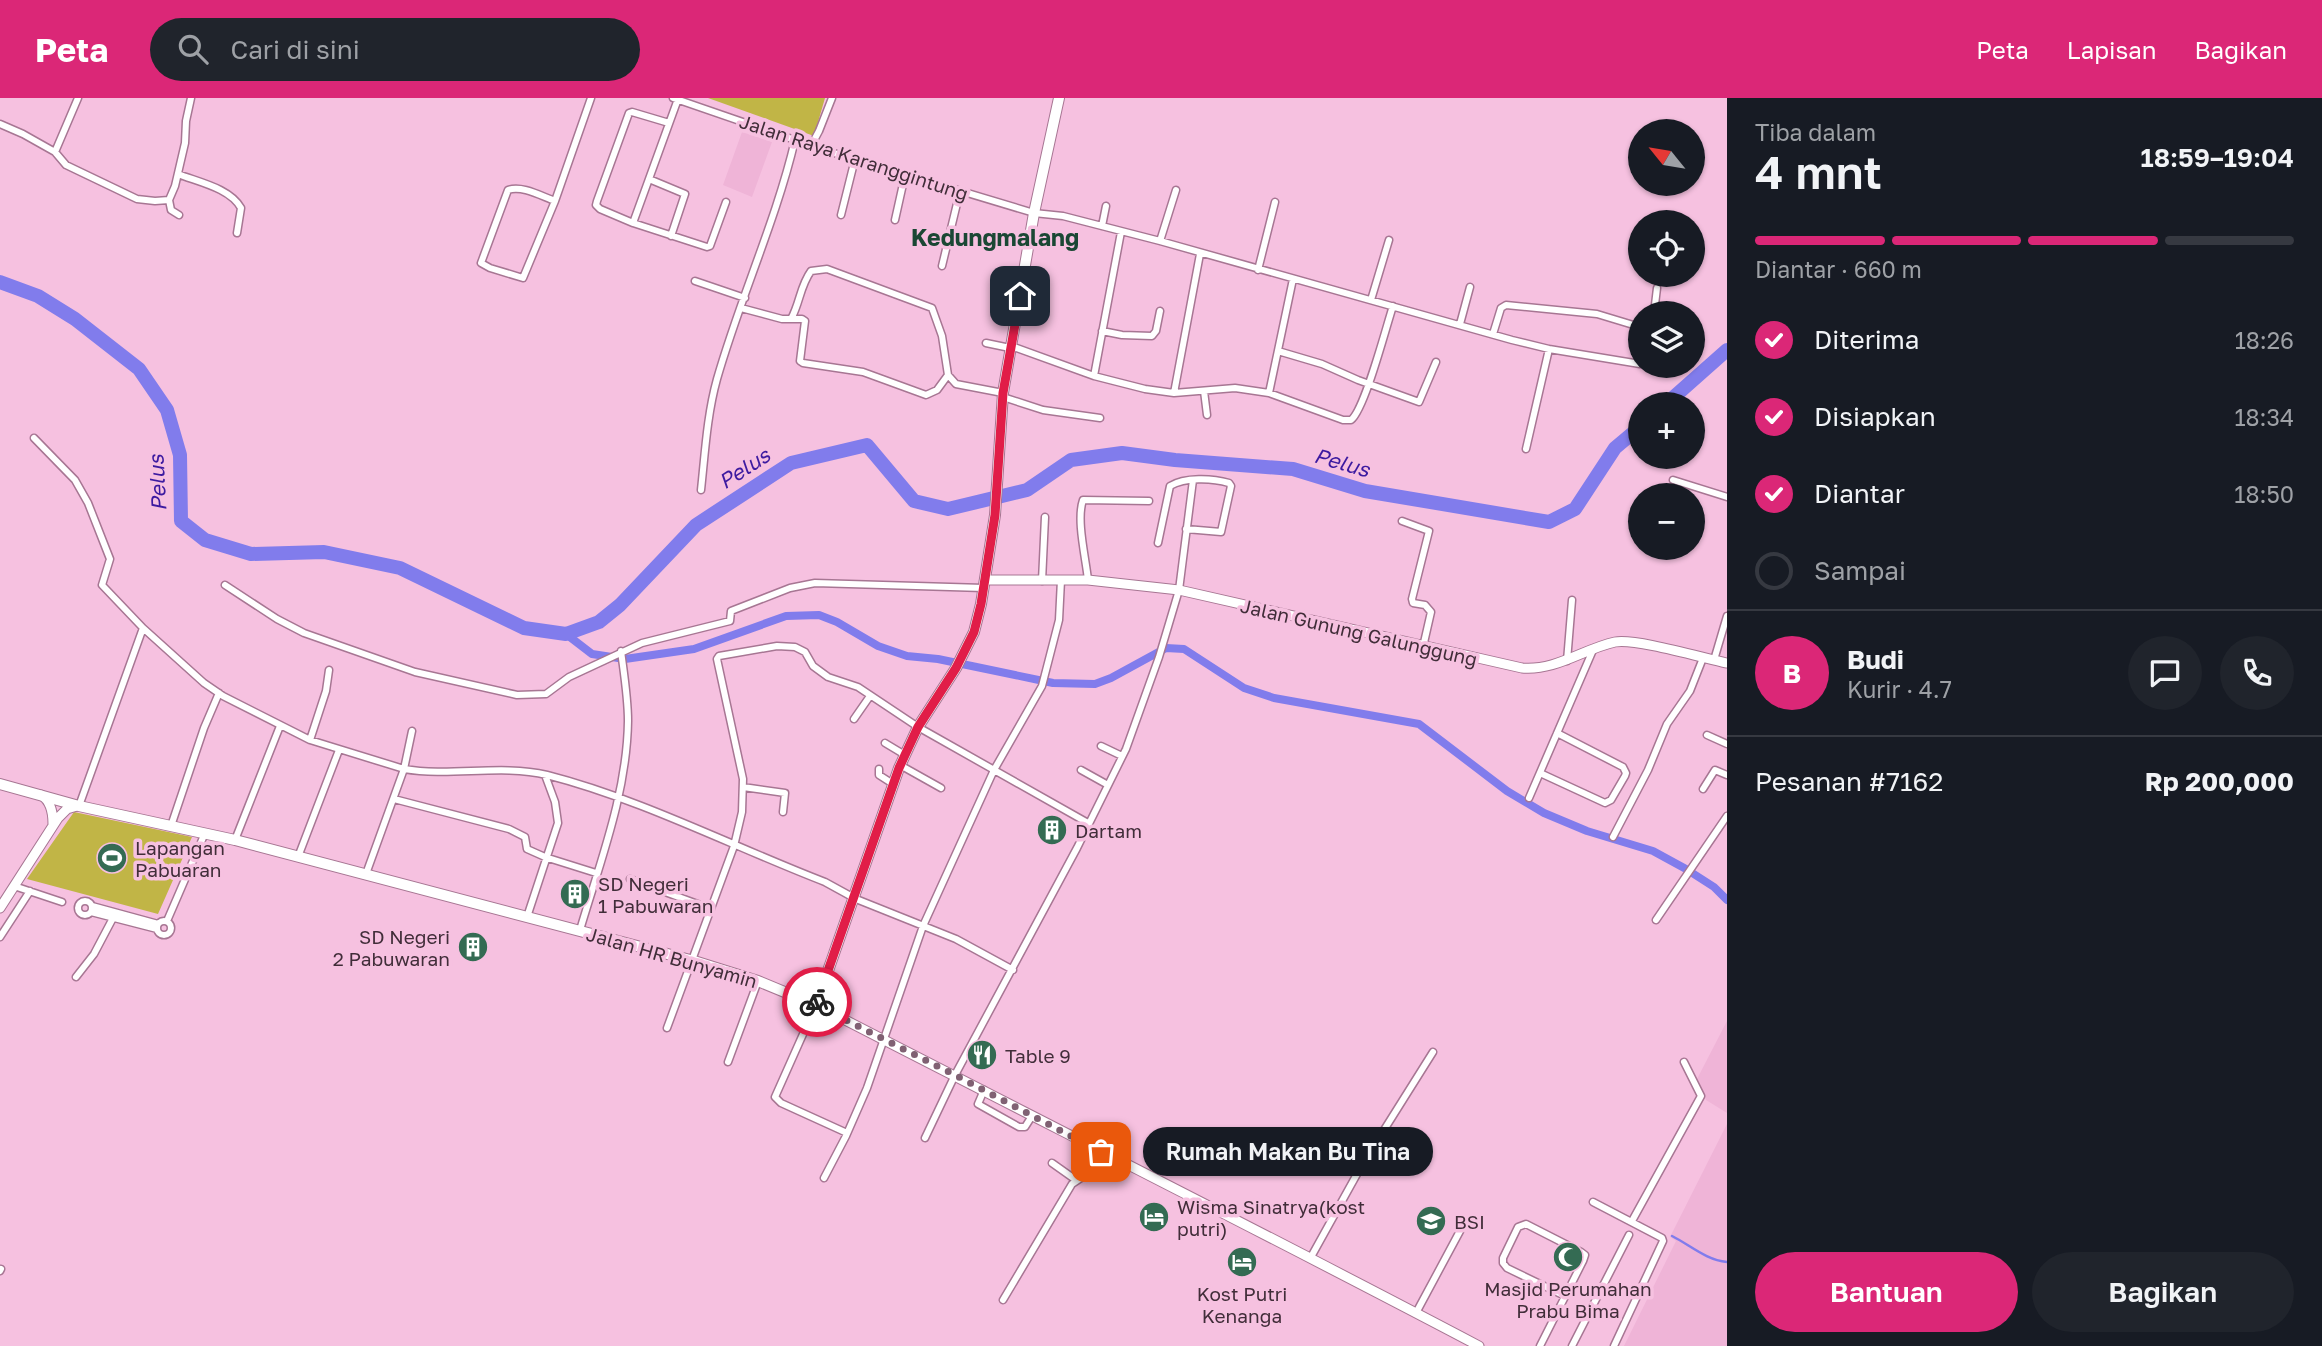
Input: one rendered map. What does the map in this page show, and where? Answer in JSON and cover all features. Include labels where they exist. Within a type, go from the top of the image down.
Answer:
[{"type":"main road","points":[[816,1005],[900,765],[918,727],[964,655],[974,632],[995,515],[1003,395],[1034,213],[1059,98]]},
{"type":"main road","name":"Jalan HR Bunyamin","points":[[0,784],[79,806],[235,840],[580,930],[758,981],[816,1005]]},
{"type":"street","points":[[55,152],[78,98]]},
{"type":"street","points":[[180,215],[171,210],[169,200],[178,174],[191,98]]},
{"type":"street","points":[[555,201],[515,188],[508,190],[481,262],[490,268],[523,278],[555,201],[592,98]]},
{"type":"street","points":[[811,146],[832,98]]},
{"type":"street","points":[[633,223],[676,99]]},
{"type":"street","name":"Jalan Raya Karanggintung","points":[[676,99],[811,146],[1034,213],[1063,216],[1160,241],[1549,349],[1628,363]]},
{"type":"street","points":[[669,123],[630,113],[596,205],[633,223],[703,247],[709,246],[726,202]]},
{"type":"street","points":[[0,124],[55,152],[66,165],[137,199],[169,200]]},
{"type":"street","points":[[701,490],[712,399],[784,184],[795,140]]},
{"type":"street","points":[[841,215],[855,159]]},
{"type":"street","points":[[178,174],[225,192],[236,200],[241,208],[237,233]]},
{"type":"street","points":[[895,220],[905,175]]},
{"type":"street","points":[[649,179],[685,194],[671,236]]},
{"type":"street","points":[[1160,241],[1176,190]]},
{"type":"street","points":[[942,266],[960,191]]},
{"type":"street","points":[[1258,270],[1275,202]]},
{"type":"street","points":[[1102,226],[1106,206]]},
{"type":"street","points":[[1094,376],[1121,232]]},
{"type":"street","points":[[1371,300],[1389,240]]},
{"type":"street","points":[[1174,393],[1200,254]]},
{"type":"street","points":[[791,319],[797,309],[805,279],[811,271],[827,268],[932,307],[942,336],[948,375],[956,384],[1003,395],[1042,410],[1100,418]]},
{"type":"street","points":[[1269,393],[1293,279]]},
{"type":"street","points":[[695,281],[745,298]]},
{"type":"street","points":[[1460,324],[1470,286]]},
{"type":"street","points":[[1655,301],[1657,288]]},
{"type":"street","points":[[1493,334],[1501,308],[1506,305],[1597,314],[1628,323]]},
{"type":"street","points":[[986,343],[1011,347],[1094,376],[1145,389],[1174,393],[1235,387],[1269,393],[1343,420],[1351,420],[1356,415],[1368,384],[1393,306]]},
{"type":"street","points":[[741,308],[782,320],[805,321],[800,361],[803,363],[863,372],[926,395],[937,390],[948,375]]},
{"type":"street","points":[[1102,331],[1152,336],[1156,331],[1160,311]]},
{"type":"street","points":[[1003,317],[1016,319]]},
{"type":"street","points":[[1526,449],[1549,349]]},
{"type":"street","points":[[1279,351],[1322,364],[1419,402],[1436,362]]},
{"type":"street","points":[[1204,391],[1207,415]]},
{"type":"street","points":[[34,438],[75,480],[88,503],[110,559],[102,576],[102,584],[142,628],[204,683],[279,726],[310,740],[404,769],[503,771],[545,775],[619,798],[956,939],[1013,970]]},
{"type":"street","points":[[1158,543],[1170,486],[1173,483],[1193,480],[1226,481],[1231,486],[1221,532],[1186,529]]},
{"type":"street","points":[[925,1138],[955,1075],[1013,970],[1122,756],[1159,657],[1179,590],[1193,480]]},
{"type":"street","points":[[1673,480],[1727,497]]},
{"type":"street","points":[[1088,580],[1081,507],[1083,500],[1149,501]]},
{"type":"street","points":[[1042,581],[1045,517]]},
{"type":"street","points":[[1402,521],[1429,531],[1412,599],[1413,603],[1425,605],[1431,612],[1423,647]]},
{"type":"street","points":[[824,1178],[847,1133],[884,1040],[923,926],[994,770],[1046,675],[1059,620],[1061,580]]},
{"type":"street","name":"Jalan Gunung Galunggung","points":[[984,584],[1088,580],[1179,590],[1522,668],[1536,669],[1619,641],[1727,663]]},
{"type":"street","points":[[225,585],[303,633],[415,672],[517,695],[546,694],[569,677],[621,651],[642,643],[730,621],[731,611],[790,588],[811,583],[984,584]]},
{"type":"street","points":[[1567,660],[1572,600]]},
{"type":"street","points":[[1714,660],[1727,616]]},
{"type":"street","points":[[0,908],[53,824],[67,809],[79,806],[142,628]]},
{"type":"street","points":[[667,1028],[694,961],[734,846],[742,812],[743,787],[719,656],[777,646],[795,647],[805,652],[813,666],[828,677],[858,687],[918,727],[1088,822]]},
{"type":"street","points":[[1529,798],[1593,650]]},
{"type":"street","points":[[580,930],[619,798],[624,770],[628,720],[621,651]]},
{"type":"street","points":[[1613,837],[1648,770],[1667,724],[1694,684],[1703,658]]},
{"type":"street","points":[[310,740],[326,691],[329,670]]},
{"type":"street","points":[[171,826],[204,728],[219,693]]},
{"type":"street","points":[[854,719],[870,696]]},
{"type":"street","points":[[235,840],[279,726]]},
{"type":"street","points":[[366,874],[404,769],[412,731]]},
{"type":"street","points":[[1540,773],[1605,803],[1611,800],[1625,776],[1623,767],[1557,733]]},
{"type":"street","points":[[1707,735],[1727,744]]},
{"type":"street","points":[[885,743],[905,755]]},
{"type":"street","points":[[1101,747],[1122,756]]},
{"type":"street","points":[[298,857],[340,750]]},
{"type":"street","points":[[900,765],[941,788]]},
{"type":"street","points":[[879,769],[880,777],[892,784]]},
{"type":"street","points":[[1081,770],[1108,785]]},
{"type":"street","points":[[1703,789],[1715,770],[1727,775]]},
{"type":"street","points":[[527,917],[558,823],[555,802],[545,775]]},
{"type":"street","points":[[743,787],[783,792],[786,795],[783,812]]},
{"type":"street","points":[[39,794],[45,797],[51,807],[53,824]]},
{"type":"street","points":[[394,799],[509,829],[524,835],[527,849],[596,873]]},
{"type":"street","points":[[1656,920],[1727,816]]},
{"type":"street","points":[[158,926],[91,909],[113,918],[158,926],[167,921],[205,833]]},
{"type":"street","points":[[630,879],[711,909]]},
{"type":"street","points":[[14,886],[62,902]]},
{"type":"street","points":[[0,937],[30,891]]},
{"type":"street","points":[[76,977],[94,954],[113,918]]},
{"type":"street","points":[[158,926],[160,934],[168,934],[171,926],[167,921]]},
{"type":"street","points":[[728,1062],[758,981]]},
{"type":"street","points":[[816,1005],[775,1097],[781,1103],[847,1133]]},
{"type":"street","name":"Jalan HR Bunyamin","points":[[816,1005],[1311,1257],[1479,1346]]},
{"type":"street","points":[[1311,1257],[1362,1165],[1433,1052]]},
{"type":"street","points":[[1632,1221],[1701,1096],[1684,1062]]},
{"type":"street","points":[[984,1090],[978,1104],[1019,1127],[1025,1127],[1032,1116]]},
{"type":"street","points":[[1003,1300],[1076,1180],[1081,1178],[1101,1152]]},
{"type":"street","points":[[1052,1163],[1076,1180]]},
{"type":"street","points":[[1593,1202],[1632,1221],[1663,1241],[1614,1346]]},
{"type":"street","points":[[1540,1346],[1565,1296],[1585,1255],[1526,1224],[1518,1227],[1503,1263],[1507,1268],[1565,1296]]},
{"type":"street","points":[[1416,1312],[1460,1231]]},
{"type":"street","points":[[1572,1346],[1629,1235]]},
{"type":"shaded area","points":[[708,98],[825,98],[814,136]]},
{"type":"shaded area","points":[[742,132],[772,142],[752,197],[723,185]]},
{"type":"shaded area","name":"Lapangan Pabuaran","points":[[74,812],[192,837],[158,914],[27,879]]},
{"type":"shaded area","points":[[1727,1021],[1727,1113],[1706,1100],[1697,1079]]},
{"type":"shaded area","points":[[1727,1124],[1727,1346],[1624,1346],[1676,1241],[1670,1237]]},
{"type":"shaded area","name":"BSI","points":[[1429,1205],[1445,1214],[1433,1236],[1416,1227]]},
{"type":"waterway","name":"Pelus","points":[[0,282],[38,296],[75,319],[139,369],[167,410],[180,455],[181,521],[205,540],[251,554],[324,552],[400,568],[524,628],[566,634],[599,622],[620,605],[696,525],[791,463],[867,445],[914,501],[948,509],[1027,490],[1071,460],[1122,453],[1293,469],[1365,491],[1549,522],[1575,509],[1615,448],[1628,437]]},
{"type":"waterway","name":"Pelus","points":[[1680,392],[1727,350]]},
{"type":"waterway","points":[[566,634],[592,654],[625,659],[694,649],[786,616],[819,615],[837,622],[878,646],[907,656],[938,659],[1053,683],[1095,684],[1166,648],[1184,649],[1244,688],[1274,698],[1419,724],[1507,791],[1544,813],[1587,831],[1653,851],[1714,887],[1727,900]]},
{"type":"waterway","points":[[1672,1236],[1705,1255],[1727,1262]]},
{"type":"way so far","points":[[817,1002],[816,1005],[1101,1152]]},
{"type":"place","name":"Dartam","points":[[1052,830]]},
{"type":"place","name":"Lapangan Pabuaran","points":[[112,858]]},
{"type":"place","name":"SD Negeri 1 Pabuwaran","points":[[575,894]]},
{"type":"place","name":"SD Negeri 2 Pabuwaran","points":[[473,947]]},
{"type":"place","name":"Table 9","points":[[982,1055]]},
{"type":"place","name":"Rumah Makan Bu Tina","points":[[1101,1152]]},
{"type":"place","name":"Wisma Sinatrya(kost putri)","points":[[1154,1217]]},
{"type":"place","name":"BSI","points":[[1431,1221]]},
{"type":"place","name":"Masjid Perumahan Prabu Bima","points":[[1568,1257]]},
{"type":"place","name":"Kost Putri Kenanga","points":[[1242,1262]]},
{"type":"district","name":"Kedungmalang","points":[[995,237]]},
{"type":"route","points":[[817,1002],[899,768],[918,727],[964,655],[974,632],[995,515],[1003,393],[1020,296]]}]
